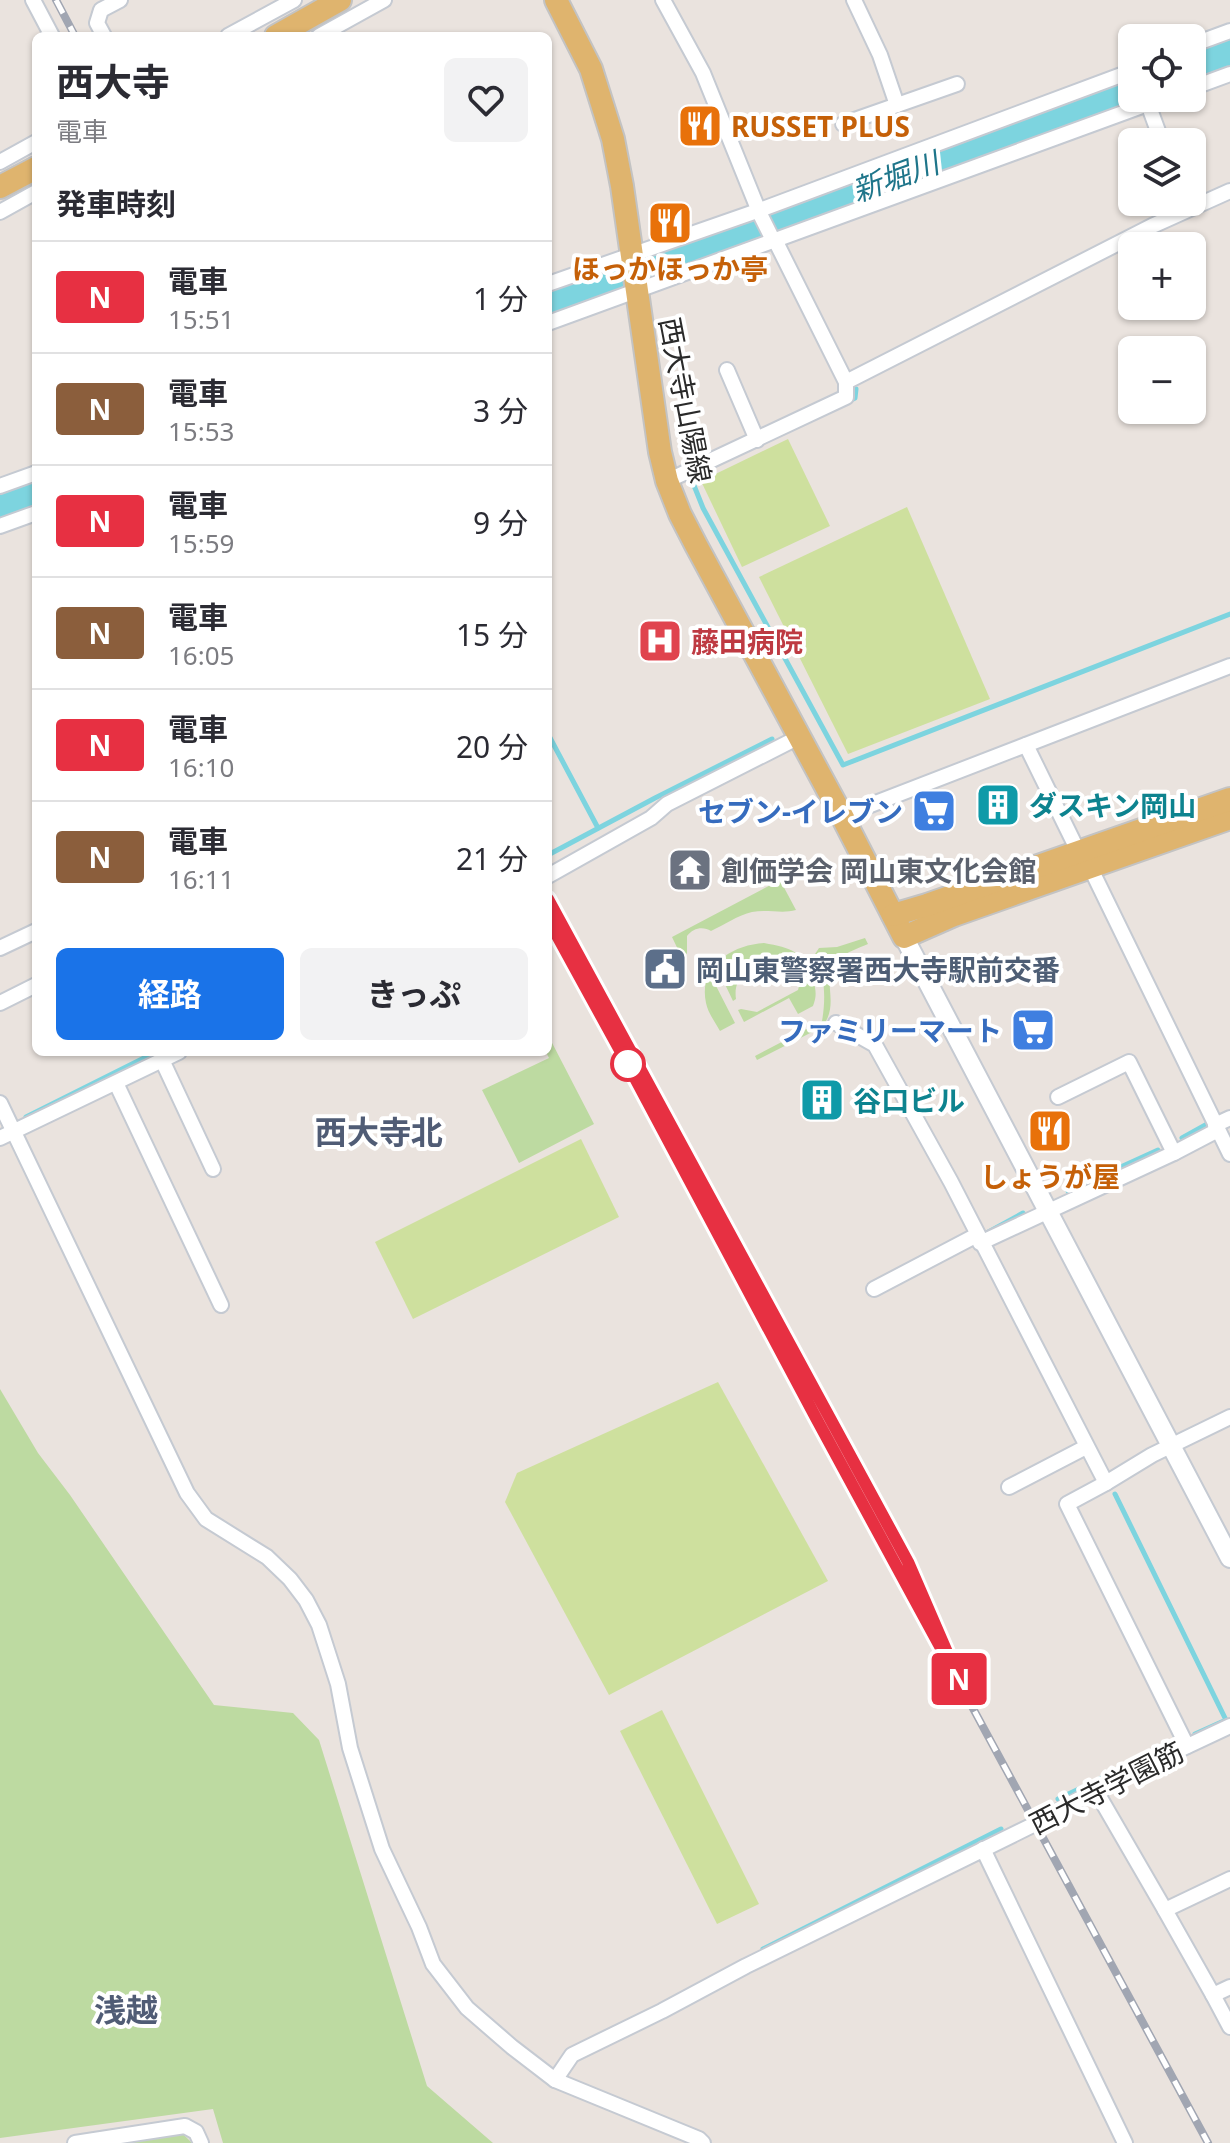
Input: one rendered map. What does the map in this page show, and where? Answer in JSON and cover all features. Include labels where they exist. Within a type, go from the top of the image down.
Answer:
[{"type":"main road","points":[[283,32],[340,0]]},
{"type":"main road","name":"西大寺山陽線","points":[[556,0],[591,69],[603,103],[622,186],[654,423],[667,481],[685,524],[904,937]]},
{"type":"main road","points":[[3,177],[32,169]]},
{"type":"main road","points":[[904,937],[1230,799]]},
{"type":"main road","points":[[893,915],[1230,818]]},
{"type":"street","points":[[33,0],[50,32]]},
{"type":"street","points":[[102,32],[97,23],[101,10],[120,0]]},
{"type":"street","points":[[235,32],[294,0]]},
{"type":"street","points":[[326,32],[384,0]]},
{"type":"street","points":[[663,0],[703,73],[760,212],[846,382],[846,397],[667,481]]},
{"type":"street","points":[[854,0],[880,55],[897,105]]},
{"type":"street","points":[[1206,40],[1230,31]]},
{"type":"street","points":[[1206,83],[1230,74]]},
{"type":"street","points":[[552,283],[760,212],[1118,76]]},
{"type":"street","points":[[843,124],[957,84]]},
{"type":"street","points":[[552,321],[773,238],[1126,112]]},
{"type":"street","points":[[3,177],[32,146]]},
{"type":"street","points":[[1206,200],[1230,191]]},
{"type":"street","points":[[0,212],[32,194]]},
{"type":"street","points":[[846,382],[1169,216]]},
{"type":"street","points":[[727,370],[757,440]]},
{"type":"street","points":[[0,486],[32,474]]},
{"type":"street","points":[[0,526],[32,514]]},
{"type":"street","points":[[842,816],[1230,666]]},
{"type":"street","points":[[552,874],[651,818],[667,804],[799,737]]},
{"type":"street","points":[[1026,745],[1230,1154]]},
{"type":"street","points":[[0,948],[32,933]]},
{"type":"street","points":[[904,937],[1229,1553]]},
{"type":"street","points":[[0,1003],[32,987]]},
{"type":"street","points":[[836,1023],[875,1045],[951,1182],[1106,1483]]},
{"type":"street","points":[[7,1135],[170,1056]]},
{"type":"street","points":[[162,1060],[213,1169]]},
{"type":"street","points":[[1058,1097],[1129,1062],[1174,1153]]},
{"type":"street","points":[[116,1083],[221,1305]]},
{"type":"street","points":[[0,1103],[7,1135],[195,1507],[206,1519],[267,1557],[290,1579],[319,1625],[338,1684],[350,1748],[382,1849],[433,1964],[467,2008],[555,2080],[642,2114],[703,2143]]},
{"type":"street","points":[[874,1289],[1174,1153],[1230,1118]]},
{"type":"street","points":[[1187,1746],[1067,1504],[1171,1445],[1230,1417]]},
{"type":"street","points":[[1009,1487],[1086,1447]]},
{"type":"street","name":"西大寺学園筋","points":[[555,2080],[572,2055],[1230,1726]]},
{"type":"street","points":[[1096,1791],[1230,2027]]},
{"type":"street","points":[[983,1849],[1125,2143]]},
{"type":"street","points":[[1165,1910],[1230,1879]]},
{"type":"street","points":[[1213,1995],[1230,1987]]},
{"type":"street","points":[[75,2143],[185,2126],[196,2132],[201,2143]]},
{"type":"green space","points":[[788,439],[830,526],[742,567],[701,481]]},
{"type":"green space","points":[[907,507],[990,699],[848,754],[759,577]]},
{"type":"green space","points":[[780,880],[796,910],[752,912],[711,931],[695,930],[687,936],[687,953],[683,960],[672,937]]},
{"type":"green space","points":[[865,938],[868,944],[845,954],[833,967],[830,975],[830,1009],[822,1027],[757,1060],[755,1056],[822,1021],[824,987],[815,954],[819,948],[837,947]]},
{"type":"green space","points":[[764,943],[789,949],[801,957],[815,987],[813,1006],[798,1014],[789,998],[744,1022],[738,1010],[757,1012],[798,990],[799,976],[793,966],[783,961],[770,961],[745,972],[737,984],[736,999],[733,1001],[721,976],[713,980],[735,1023],[720,1031],[706,1003],[707,978],[712,968],[729,953]]},
{"type":"green space","points":[[552,1043],[594,1124],[519,1163],[482,1090],[552,1056]]},
{"type":"green space","points":[[581,1139],[619,1217],[413,1319],[375,1242]]},
{"type":"green space","points":[[718,1382],[828,1581],[609,1695],[505,1502],[517,1473]]},
{"type":"green space","points":[[0,1389],[38,1453],[214,1705],[293,1713],[319,1740],[427,2086],[493,2143],[223,2143],[213,2109],[0,2138]]},
{"type":"green space","points":[[662,1710],[759,1904],[717,1924],[620,1731]]},
{"type":"green space","points":[[180,2131],[192,2143],[113,2143]]},
{"type":"waterway","name":"新堀川","points":[[1206,61],[1230,52]]},
{"type":"waterway","name":"新堀川","points":[[658,264],[1118,93]]},
{"type":"waterway","points":[[774,221],[778,230]]},
{"type":"waterway","name":"新堀川","points":[[552,302],[609,281]]},
{"type":"waterway","points":[[849,401],[855,398],[856,389]]},
{"type":"waterway","points":[[711,468],[691,478],[703,508],[843,765],[1230,614]]},
{"type":"waterway","name":"新堀川","points":[[0,504],[32,492]]},
{"type":"waterway","points":[[552,853],[772,739]]},
{"type":"waterway","points":[[552,742],[598,828]]},
{"type":"waterway","points":[[26,1117],[148,1056]]},
{"type":"waterway","points":[[1182,1138],[1209,1123]]},
{"type":"waterway","points":[[1068,1191],[1158,1150]]},
{"type":"waterway","points":[[983,1235],[1023,1213]]},
{"type":"waterway","points":[[1115,1494],[1226,1720],[1195,1734]]},
{"type":"waterway","points":[[1160,1751],[1167,1747]]},
{"type":"waterway","points":[[1058,1799],[1129,1765]]},
{"type":"waterway","points":[[763,1949],[1001,1829]]},
{"type":"railway","points":[[56,0],[73,32]]},
{"type":"railway","points":[[552,906],[563,927]]},
{"type":"railway","points":[[552,926],[1208,2143]]},
{"type":"railway","points":[[794,1352],[915,1578]]},
{"type":"train","name":"N","points":[[552,906],[908,1562],[962,1687],[552,926]]},
{"type":"place","name":"RUSSET PLUS","points":[[700,126]]},
{"type":"place","name":"ほっかほっか亭","points":[[670,223]]},
{"type":"place","name":"藤田病院","points":[[660,641]]},
{"type":"place","name":"ダスキン岡山","points":[[998,805]]},
{"type":"place","name":"セブン-イレブン","points":[[934,811]]},
{"type":"place","name":"創価学会 岡山東文化会館","points":[[690,870]]},
{"type":"place","name":"岡山東警察署西大寺駅前交番","points":[[665,969]]},
{"type":"place","name":"ファミリーマート","points":[[1033,1030]]},
{"type":"place","name":"谷口ビル","points":[[822,1100]]},
{"type":"place","name":"しょうが屋","points":[[1050,1131]]},
{"type":"district","name":"西大寺北","points":[[379,1131]]},
{"type":"district","name":"浅越","points":[[126,2009]]}]
